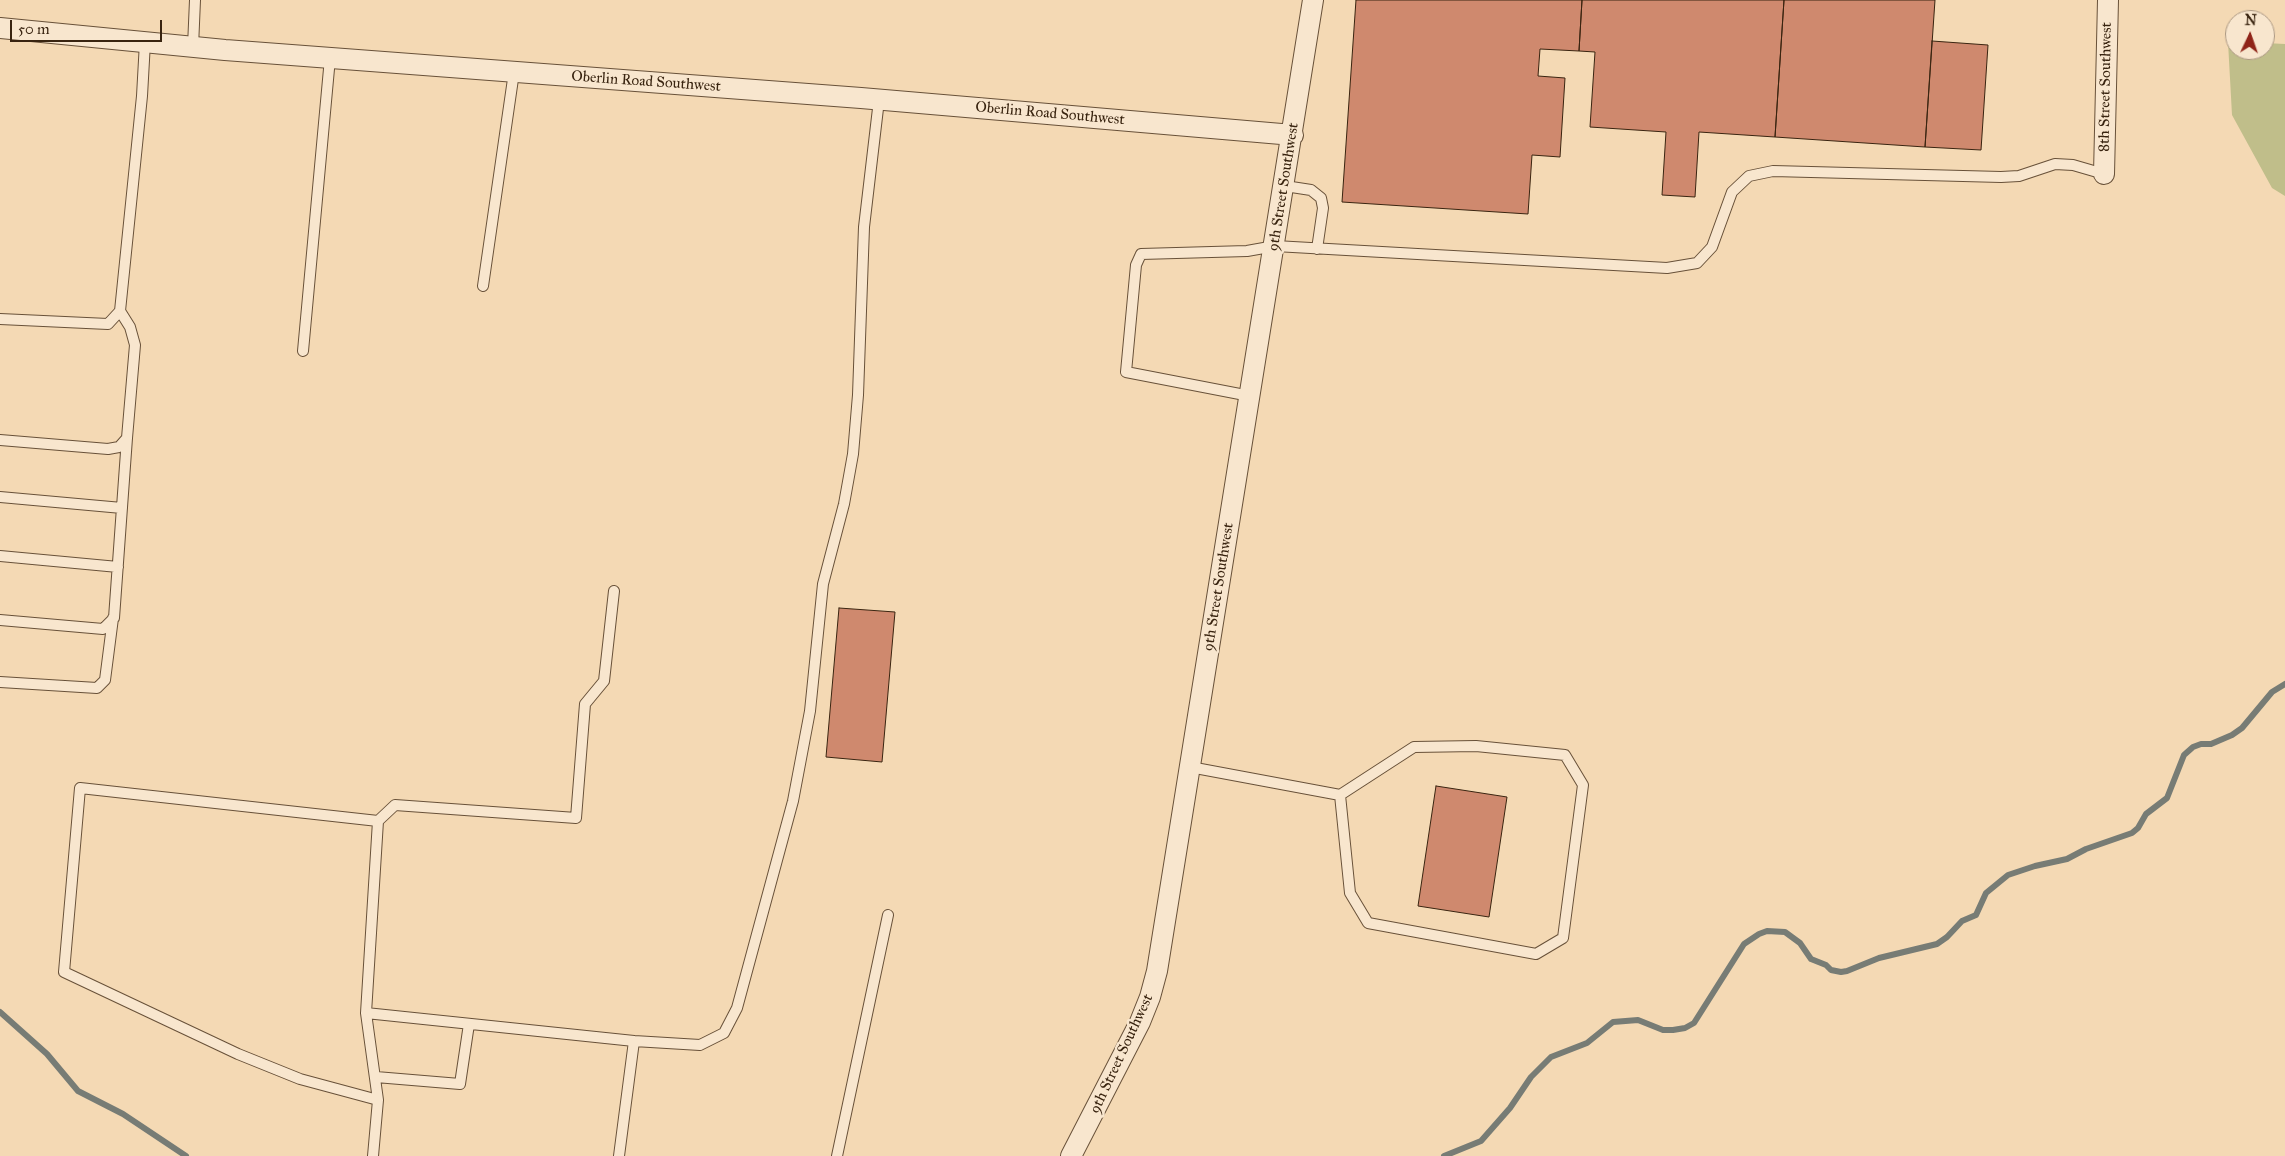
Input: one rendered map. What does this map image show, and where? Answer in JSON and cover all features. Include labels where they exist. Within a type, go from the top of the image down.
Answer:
[{"type":"street","name":"9th Street Southwest","points":[[1071,1156],[1123,1056],[1150,997],[1157,971],[1293,135],[1313,0]]},
{"type":"street","name":"8th Street Southwest","points":[[2104,174],[2108,0]]},
{"type":"street","name":"Oberlin Road Southwest","points":[[0,28],[192,47],[879,100],[1293,135]]},
{"type":"lane","points":[[192,47],[195,0]]},
{"type":"lane","points":[[0,319],[108,324],[120,311],[142,96],[144,42]]},
{"type":"lane","points":[[303,351],[330,58]]},
{"type":"lane","points":[[483,286],[514,72]]},
{"type":"lane","points":[[366,1013],[634,1041],[700,1045],[724,1032],[737,1008],[792,801],[810,711],[823,584],[844,504],[853,454],[858,395],[864,227],[879,100]]},
{"type":"lane","points":[[1250,396],[1126,372],[1136,265],[1140,254],[1247,250],[1275,246],[1667,268],[1697,263],[1712,248],[1732,192],[1749,176],[1773,171],[2001,177],[2019,176],[2056,164],[2073,165],[2104,174]]},
{"type":"lane","points":[[1284,186],[1311,190],[1321,198],[1323,208],[1317,249]]},
{"type":"lane","points":[[0,682],[97,688],[105,680],[114,618],[135,345],[130,327],[120,311]]},
{"type":"lane","points":[[0,440],[108,450],[119,447],[127,438]]},
{"type":"lane","points":[[0,497],[122,508]]},
{"type":"lane","points":[[0,556],[118,567]]},
{"type":"lane","points":[[372,1156],[378,1100],[366,1013],[378,821],[395,805],[576,818],[584,704],[604,681],[614,591]]},
{"type":"lane","points":[[0,620],[103,629],[114,618]]},
{"type":"lane","points":[[1190,768],[1340,795],[1414,747],[1476,746],[1565,755],[1583,785],[1563,938],[1536,954],[1368,923],[1350,893],[1340,795]]},
{"type":"lane","points":[[378,821],[80,788],[64,972],[238,1054],[300,1079],[378,1100]]},
{"type":"lane","points":[[837,1156],[888,914]]},
{"type":"lane","points":[[376,1078],[460,1084],[469,1024]]},
{"type":"lane","points":[[619,1156],[634,1041]]},
{"type":"shaded area","points":[[2275,44],[2285,44],[2285,196],[2272,188],[2232,115],[2229,60],[2275,60]]},
{"type":"building","points":[[1356,0],[1582,0],[1579,51],[1540,49],[1538,76],[1565,78],[1560,157],[1532,155],[1528,214],[1342,202]]},
{"type":"building","points":[[1582,0],[1784,0],[1775,137],[1699,132],[1695,197],[1662,195],[1666,132],[1590,127],[1595,52],[1579,51]]},
{"type":"building","points":[[1784,0],[1935,0],[1925,147],[1775,137]]},
{"type":"building","points":[[1932,41],[1988,45],[1981,150],[1925,147]]},
{"type":"building","points":[[839,608],[895,612],[882,762],[826,757]]},
{"type":"building","points":[[1436,786],[1507,797],[1489,917],[1418,906]]},
{"type":"waterway","points":[[1444,1156],[1481,1141],[1510,1108],[1531,1077],[1551,1057],[1587,1043],[1613,1022],[1638,1020],[1663,1030],[1685,1028],[1694,1023],[1744,944],[1759,934],[1767,931],[1785,932],[1800,943],[1811,959],[1826,965],[1831,970],[1841,972],[1879,958],[1937,944],[1947,937],[1962,921],[1976,915],[1986,893],[2008,875],[2035,866],[2067,859],[2086,849],[2132,833],[2138,828],[2146,814],[2167,798],[2184,755],[2193,747],[2201,744],[2211,744],[2232,735],[2242,728],[2272,692],[2285,684]]},
{"type":"waterway","points":[[0,1012],[47,1054],[78,1091],[123,1114],[186,1156]]}]
